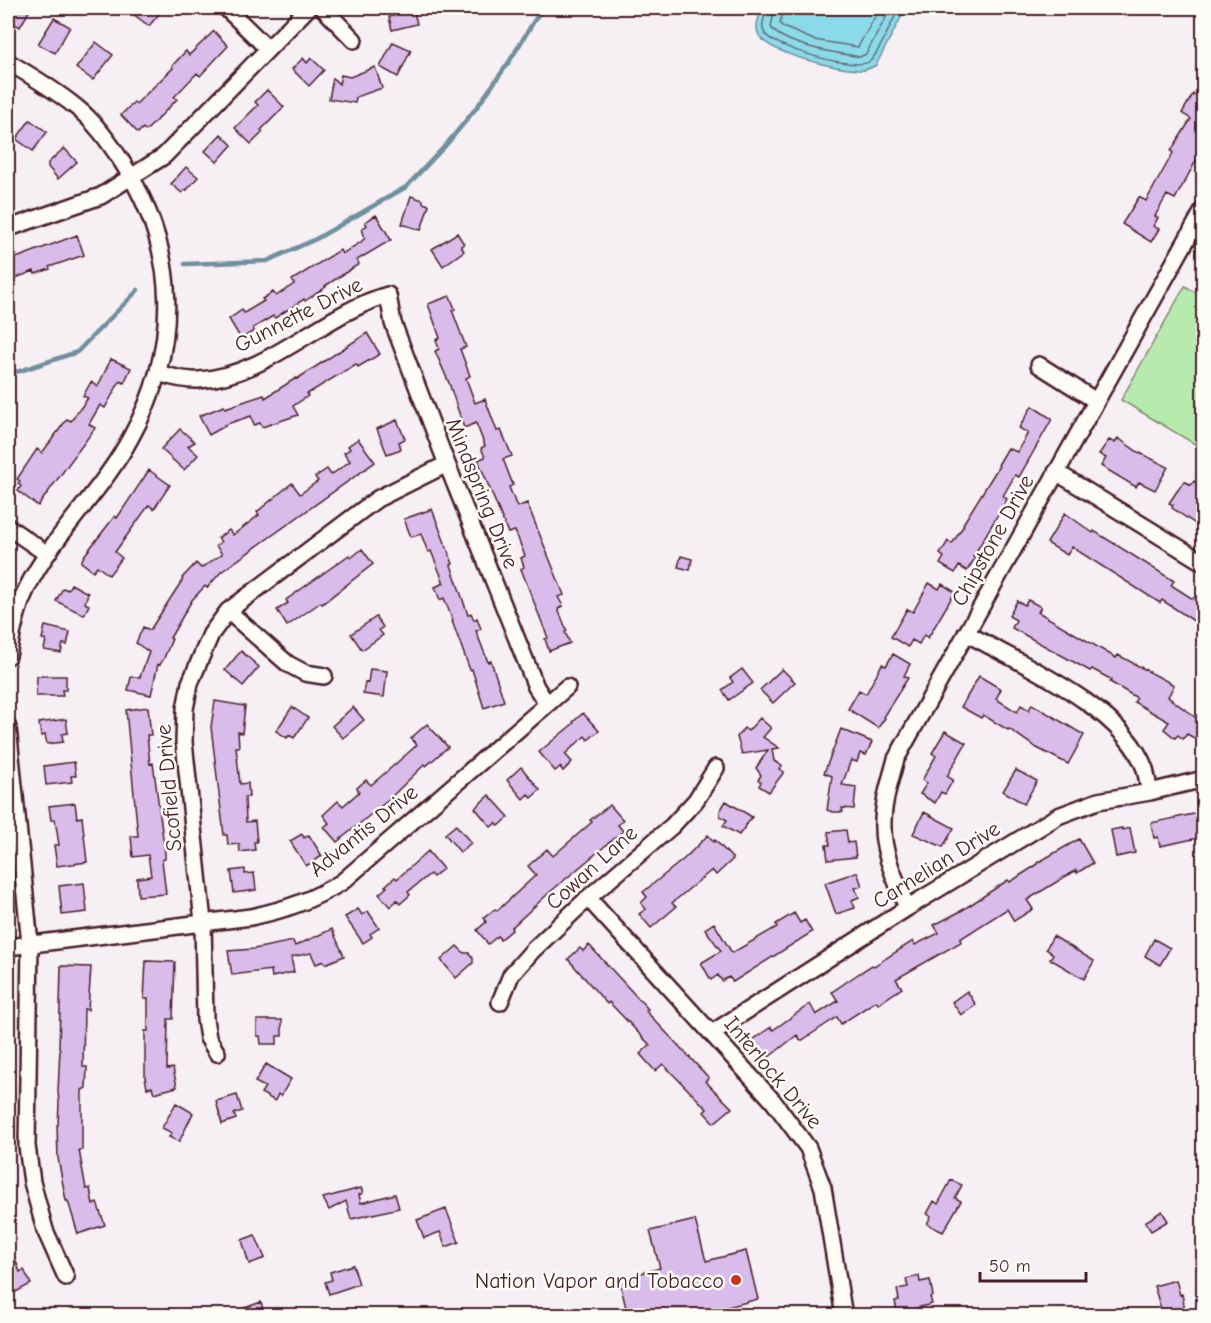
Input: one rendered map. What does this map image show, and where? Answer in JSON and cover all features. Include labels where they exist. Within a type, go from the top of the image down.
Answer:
[{"type":"street","points":[[226,8],[267,48]]},
{"type":"street","points":[[8,225],[15,226],[101,196],[164,156],[308,8]]},
{"type":"street","points":[[323,8],[354,40]]},
{"type":"street","points":[[8,62],[76,107],[107,138],[132,177],[150,215],[163,258],[168,296],[165,340],[158,374],[148,403],[114,466],[47,554],[26,591],[13,627],[8,656]]},
{"type":"street","name":"Chipstone Drive","points":[[907,908],[887,855],[883,827],[887,793],[896,759],[1203,209]]},
{"type":"street","name":"Gunnette Drive","points":[[158,374],[178,379],[200,380],[226,375],[251,366],[282,350],[367,301],[388,295]]},
{"type":"street","name":"Mindspring Drive","points":[[388,295],[393,322],[447,464],[536,687],[546,704]]},
{"type":"street","points":[[1039,365],[1096,400]]},
{"type":"street","name":"Scofield Drive","points":[[217,1053],[208,1038],[205,1019],[203,922],[184,742],[185,709],[190,683],[200,656],[211,634],[228,611],[377,499],[447,464]]},
{"type":"street","points":[[1056,472],[1203,563]]},
{"type":"street","points":[[8,527],[47,554]]},
{"type":"street","points":[[228,611],[288,664],[305,673],[324,676]]},
{"type":"street","points":[[966,633],[1074,693],[1104,715],[1127,738],[1145,769],[1150,792]]},
{"type":"street","name":"Advantis Drive","points":[[8,947],[251,917],[312,900],[342,882],[567,687]]},
{"type":"street","points":[[8,727],[30,944],[27,1146],[32,1182],[45,1230],[66,1277]]},
{"type":"street","name":"Cowan Lane","points":[[500,1002],[512,975],[533,950],[588,898],[672,826],[696,800],[716,768]]},
{"type":"street","name":"Carnelian Drive","points":[[712,1033],[907,908],[1058,816],[1098,801],[1150,792],[1203,779]]},
{"type":"street","name":"Interlock Drive","points":[[588,898],[773,1101],[808,1148],[823,1188],[844,1316]]},
{"type":"green space","points":[[1185,286],[1203,297],[1203,449],[1121,400]]},
{"type":"water","points":[[763,8],[906,8],[876,65],[861,70],[807,60],[768,44],[757,31],[758,19]]},
{"type":"building","points":[[8,8],[31,8],[20,27],[8,20]]},
{"type":"building","points":[[125,8],[164,8],[149,26]]},
{"type":"building","points":[[413,8],[417,24],[392,30],[389,17],[394,16],[393,12]]},
{"type":"building","points":[[54,18],[70,27],[55,53],[38,44]]},
{"type":"building","points":[[214,31],[228,46],[200,76],[197,73],[174,97],[177,99],[146,131],[143,128],[138,133],[121,115],[134,102],[136,104],[173,68],[172,66],[186,51],[189,55]]},
{"type":"building","points":[[96,42],[113,55],[93,80],[76,68]]},
{"type":"building","points":[[393,42],[411,50],[398,77],[380,67]]},
{"type":"building","points":[[303,58],[307,63],[311,58],[324,70],[309,86],[292,69]]},
{"type":"building","points":[[375,67],[382,88],[356,97],[355,103],[329,99],[333,78],[339,84],[341,75],[350,77]]},
{"type":"building","points":[[267,90],[284,107],[261,130],[263,132],[251,144],[235,128],[258,105],[255,102]]},
{"type":"building","points":[[1193,94],[1203,100],[1203,148],[1175,199],[1167,195],[1155,216],[1158,218],[1153,226],[1159,229],[1151,242],[1122,224],[1139,197],[1146,201],[1173,153],[1171,151],[1191,119],[1182,113]]},
{"type":"building","points":[[30,120],[47,132],[33,151],[16,139]]},
{"type":"building","points":[[221,134],[232,145],[217,162],[205,151]]},
{"type":"building","points":[[64,148],[77,162],[58,179],[48,167],[48,163]]},
{"type":"building","points":[[186,167],[198,177],[182,193],[171,184]]},
{"type":"building","points":[[411,196],[429,205],[421,230],[402,224]]},
{"type":"building","points":[[376,215],[391,240],[357,260],[359,264],[305,301],[304,299],[275,318],[273,316],[253,328],[254,331],[241,339],[229,319],[242,310],[244,313],[264,301],[262,299],[273,292],[276,296],[294,284],[292,280],[340,250],[342,254],[361,242],[365,238],[362,229],[367,225],[365,222]]},
{"type":"building","points":[[457,233],[464,244],[461,246],[464,251],[443,266],[432,249]]},
{"type":"building","points":[[77,235],[84,255],[49,267],[50,269],[35,274],[34,271],[8,281],[8,259]]},
{"type":"building","points":[[450,296],[455,309],[452,310],[466,347],[460,349],[470,376],[466,378],[475,403],[485,399],[497,431],[501,430],[512,456],[503,459],[513,485],[509,487],[517,507],[527,503],[564,595],[558,597],[563,606],[558,609],[570,643],[549,651],[545,639],[548,638],[521,569],[524,567],[521,558],[525,556],[515,531],[508,533],[478,460],[485,457],[481,448],[485,446],[476,423],[464,428],[449,383],[435,351],[439,349],[436,340],[440,338],[428,304]]},
{"type":"building","points":[[367,333],[380,354],[358,367],[356,364],[307,394],[308,396],[293,406],[298,415],[262,427],[260,423],[254,425],[251,416],[224,425],[209,435],[199,416],[224,406],[225,408],[264,395],[265,398]]},
{"type":"building","points":[[111,359],[131,368],[124,383],[120,381],[105,408],[100,405],[89,424],[95,428],[38,506],[18,491],[21,486],[17,479],[37,449],[42,453],[67,419],[71,421],[88,398],[83,396],[91,382],[98,386]]},
{"type":"building","points":[[1032,406],[1052,419],[1019,477],[1015,475],[1003,496],[1007,499],[967,571],[959,566],[955,573],[940,564],[944,557],[940,554],[948,541],[952,544],[1008,448],[1017,452],[1028,433],[1019,428]]},
{"type":"building","points":[[397,420],[405,439],[399,442],[401,449],[387,454],[377,429]]},
{"type":"building","points":[[180,429],[195,442],[188,446],[198,455],[184,470],[161,449]]},
{"type":"building","points":[[1118,438],[1138,452],[1168,467],[1155,490],[1139,482],[1136,487],[1101,466],[1106,458],[1099,454],[1109,440],[1115,443]]},
{"type":"building","points":[[358,439],[375,462],[221,572],[207,588],[205,586],[192,600],[170,638],[172,639],[164,658],[160,665],[158,664],[151,695],[128,690],[131,677],[140,677],[149,652],[136,643],[143,627],[150,630],[182,578],[196,563],[201,568],[222,554],[216,546],[221,542],[218,538],[229,530],[233,535],[259,515],[257,512],[292,483],[300,494],[318,481],[315,477],[327,469],[331,475],[350,461],[344,453],[350,449],[348,446]]},
{"type":"building","points":[[149,470],[170,485],[154,509],[149,505],[115,552],[122,558],[109,575],[97,566],[93,571],[81,562],[84,556],[115,516],[117,518]]},
{"type":"building","points":[[1184,481],[1191,485],[1194,481],[1203,488],[1203,529],[1172,508],[1173,505],[1169,503]]},
{"type":"building","points":[[432,509],[453,564],[451,565],[468,615],[471,613],[474,620],[477,618],[481,629],[476,631],[488,662],[491,661],[504,701],[484,708],[472,669],[470,670],[444,598],[440,600],[435,587],[444,583],[431,551],[428,552],[421,534],[411,537],[404,519]]},
{"type":"building","points":[[1065,513],[1093,533],[1094,531],[1174,581],[1171,585],[1193,599],[1196,595],[1203,600],[1203,627],[1162,600],[1160,603],[1072,547],[1067,555],[1047,543]]},
{"type":"building","points":[[362,549],[373,564],[322,604],[321,602],[287,626],[277,610],[288,603],[286,600],[349,555],[351,558]]},
{"type":"building","points":[[681,556],[692,559],[690,570],[678,567]]},
{"type":"building","points":[[929,583],[939,589],[942,584],[955,592],[928,638],[924,635],[919,644],[912,640],[908,647],[891,637],[907,609],[913,612]]},
{"type":"building","points":[[71,584],[88,593],[85,603],[89,605],[84,615],[56,601],[63,588],[68,590]]},
{"type":"building","points":[[1028,600],[1041,607],[1038,612],[1116,658],[1118,655],[1174,685],[1168,697],[1203,723],[1203,743],[1187,734],[1183,739],[1178,735],[1175,738],[1164,729],[1169,722],[1134,702],[1137,698],[1110,682],[1112,680],[1092,669],[1090,671],[1012,628],[1016,620],[1009,616],[1017,601],[1025,605]]},
{"type":"building","points":[[376,617],[383,627],[379,630],[383,635],[362,650],[351,634]]},
{"type":"building","points":[[45,626],[70,632],[67,645],[63,644],[61,653],[44,650],[46,640],[42,639]]},
{"type":"building","points":[[241,651],[259,667],[243,686],[225,670]]},
{"type":"building","points":[[893,654],[910,664],[904,676],[908,678],[878,728],[848,709],[859,690],[866,694],[882,664],[886,666]]},
{"type":"building","points":[[370,669],[387,671],[384,697],[363,694],[365,682],[368,683]]},
{"type":"building","points":[[742,669],[753,683],[729,700],[722,690],[733,682],[730,678]]},
{"type":"building","points":[[782,669],[795,682],[773,703],[760,690]]},
{"type":"building","points":[[37,676],[66,676],[66,690],[62,690],[63,696],[36,696]]},
{"type":"building","points":[[979,676],[1001,689],[996,699],[1017,712],[1021,705],[1029,710],[1032,704],[1084,735],[1068,764],[983,715],[981,718],[961,707]]},
{"type":"building","points":[[215,701],[245,706],[242,733],[238,732],[239,747],[236,747],[240,784],[248,783],[249,797],[245,797],[246,822],[255,821],[257,842],[254,842],[255,850],[240,852],[239,844],[228,845],[227,835],[224,835],[211,727]]},
{"type":"building","points":[[148,707],[151,735],[147,735],[165,853],[165,859],[162,860],[166,894],[138,896],[137,878],[151,876],[148,855],[133,857],[131,836],[138,836],[126,710]]},
{"type":"building","points":[[292,707],[308,718],[294,738],[289,735],[287,738],[276,731]]},
{"type":"building","points":[[353,707],[364,720],[343,738],[332,726]]},
{"type":"building","points":[[583,713],[599,731],[588,740],[585,736],[565,754],[572,762],[563,771],[560,767],[555,771],[539,752]]},
{"type":"building","points":[[760,718],[771,728],[763,737],[779,748],[772,749],[774,761],[782,766],[779,769],[784,772],[769,792],[759,786],[761,782],[758,780],[761,775],[756,768],[768,750],[742,754],[737,737],[744,728],[748,731]]},
{"type":"building","points":[[66,719],[68,733],[62,734],[63,742],[47,744],[45,735],[41,736],[39,723]]},
{"type":"building","points":[[427,724],[448,747],[426,766],[425,764],[386,802],[337,842],[324,827],[329,823],[323,815],[338,801],[343,806],[359,792],[357,788],[366,780],[371,785],[392,767],[417,745],[411,738]]},
{"type":"building","points":[[841,729],[872,742],[866,755],[860,753],[857,762],[851,760],[842,785],[856,787],[854,809],[842,808],[843,812],[833,812],[827,810],[832,776],[824,773]]},
{"type":"building","points":[[945,731],[966,743],[947,776],[953,780],[945,794],[941,792],[935,803],[920,794],[927,783],[922,780],[936,756],[932,753]]},
{"type":"building","points":[[74,762],[76,776],[71,776],[72,782],[46,785],[44,766]]},
{"type":"building","points":[[521,767],[540,790],[531,798],[528,794],[523,799],[507,780]]},
{"type":"building","points":[[1016,770],[1037,781],[1024,804],[1003,791]]},
{"type":"building","points":[[489,795],[509,817],[499,826],[496,823],[491,827],[475,808]]},
{"type":"building","points":[[726,801],[752,817],[739,835],[723,826],[727,820],[720,816],[720,811]]},
{"type":"building","points":[[75,803],[77,818],[82,817],[87,862],[57,866],[54,845],[59,845],[55,819],[51,820],[49,806]]},
{"type":"building","points":[[610,805],[623,820],[618,825],[623,831],[550,892],[511,928],[512,930],[500,940],[498,936],[488,944],[477,930],[486,922],[484,918],[495,909],[497,911],[536,875],[528,866],[547,849],[553,856],[592,822],[590,820]]},
{"type":"building","points":[[924,812],[954,828],[943,847],[913,834]]},
{"type":"building","points":[[1203,812],[1203,837],[1160,846],[1158,837],[1154,838],[1151,823]]},
{"type":"building","points":[[456,825],[471,843],[460,852],[445,834]]},
{"type":"building","points":[[1122,828],[1122,830],[1130,828],[1135,853],[1116,857],[1111,830]]},
{"type":"building","points":[[846,830],[848,843],[854,842],[856,857],[828,860],[826,845],[830,845],[828,832]]},
{"type":"building","points":[[302,834],[304,838],[309,835],[322,856],[306,866],[290,841]]},
{"type":"building","points":[[708,835],[733,859],[716,875],[712,870],[672,903],[676,907],[651,928],[639,914],[646,909],[641,903],[647,897],[643,892],[685,858]]},
{"type":"building","points":[[1079,839],[1093,863],[1077,873],[1076,870],[1027,900],[1033,909],[1014,921],[1007,909],[960,939],[961,942],[896,979],[902,988],[878,1004],[876,1001],[841,1024],[837,1017],[801,1041],[797,1035],[764,1061],[750,1042],[771,1027],[773,1030],[810,1004],[816,1015],[838,1001],[832,992],[858,974],[913,941],[915,945],[939,933],[934,925]]},
{"type":"building","points":[[428,851],[443,869],[433,877],[430,874],[408,892],[410,895],[400,904],[397,900],[390,907],[379,894],[395,877],[397,879]]},
{"type":"building","points":[[245,869],[245,874],[254,873],[256,890],[234,893],[231,871]]},
{"type":"building","points":[[857,872],[862,886],[855,888],[859,897],[852,900],[855,908],[836,914],[825,883]]},
{"type":"building","points":[[84,883],[87,912],[62,915],[59,886]]},
{"type":"building","points":[[358,909],[362,915],[368,911],[379,928],[363,943],[345,917]]},
{"type":"building","points":[[794,913],[800,923],[805,920],[812,932],[733,982],[729,977],[722,981],[718,975],[711,980],[701,963],[721,951],[705,929],[714,923],[732,953],[777,927],[776,924]]},
{"type":"building","points":[[332,929],[344,956],[325,964],[324,961],[316,964],[311,953],[291,957],[294,972],[272,977],[271,970],[232,975],[228,951],[254,949],[293,941],[295,946]]},
{"type":"building","points":[[1053,936],[1094,961],[1084,979],[1050,959],[1053,954],[1046,949]]},
{"type":"building","points":[[1154,939],[1170,948],[1160,965],[1145,956]]},
{"type":"building","points":[[589,945],[648,1009],[646,1011],[709,1078],[705,1081],[732,1108],[714,1123],[704,1112],[707,1109],[663,1064],[655,1071],[640,1054],[650,1045],[609,1002],[607,1004],[568,959],[580,948],[583,951]]},
{"type":"building","points":[[457,946],[464,953],[469,953],[473,958],[473,963],[456,978],[441,960]]},
{"type":"building","points":[[146,961],[175,962],[173,1019],[168,1019],[167,1069],[173,1068],[177,1087],[154,1093],[152,1087],[147,1088],[145,1077],[145,1031],[148,1031],[148,999],[144,999]]},
{"type":"building","points":[[61,966],[91,967],[88,1010],[84,1009],[83,1067],[87,1067],[86,1088],[82,1090],[82,1150],[79,1150],[86,1189],[90,1188],[93,1205],[97,1203],[105,1225],[78,1234],[68,1201],[66,1201],[58,1158]]},
{"type":"building","points":[[967,991],[976,1005],[961,1015],[952,1002]]},
{"type":"building","points":[[257,1020],[282,1020],[282,1036],[277,1036],[277,1044],[261,1044],[260,1036],[257,1036]]},
{"type":"building","points":[[266,1064],[291,1079],[281,1096],[278,1094],[275,1101],[261,1093],[265,1087],[255,1082]]},
{"type":"building","points":[[237,1095],[242,1111],[234,1114],[236,1119],[222,1124],[216,1101]]},
{"type":"building","points":[[176,1103],[193,1113],[179,1142],[169,1137],[172,1133],[162,1128]]},
{"type":"building","points":[[951,1180],[962,1185],[955,1198],[961,1201],[943,1232],[927,1224],[931,1216],[927,1214],[934,1201],[938,1204]]},
{"type":"building","points":[[361,1188],[363,1193],[359,1195],[361,1203],[395,1194],[399,1208],[351,1219],[346,1201],[329,1210],[323,1198]]},
{"type":"building","points":[[446,1209],[459,1242],[446,1247],[440,1232],[424,1238],[417,1220]]},
{"type":"building","points":[[1162,1211],[1168,1221],[1151,1231],[1145,1222]]},
{"type":"building","points":[[695,1220],[706,1261],[746,1251],[758,1299],[694,1316],[628,1316],[619,1279],[660,1268],[650,1231]]},
{"type":"building","points":[[255,1235],[265,1258],[249,1264],[242,1240]]},
{"type":"building","points":[[8,1242],[20,1272],[24,1270],[31,1284],[12,1294],[8,1284]]},
{"type":"building","points":[[353,1265],[359,1284],[329,1294],[325,1282],[332,1280],[330,1272]]},
{"type":"building","points":[[919,1276],[920,1282],[930,1280],[932,1304],[912,1309],[913,1314],[902,1316],[901,1311],[897,1312],[895,1301],[899,1300],[897,1289],[908,1287],[906,1279]]},
{"type":"building","points":[[1176,1280],[1185,1310],[1169,1315],[1167,1310],[1162,1312],[1154,1286]]},
{"type":"building","points":[[261,1302],[265,1316],[228,1316],[228,1314]]},
{"type":"waterway","points":[[185,264],[267,261],[316,239],[406,187],[446,145],[477,107],[509,62],[542,8]]},
{"type":"waterway","points":[[8,373],[77,352],[138,290]]},
{"type":"place","name":"Nation Vapor and Tobacco","points":[[736,1280]]}]
